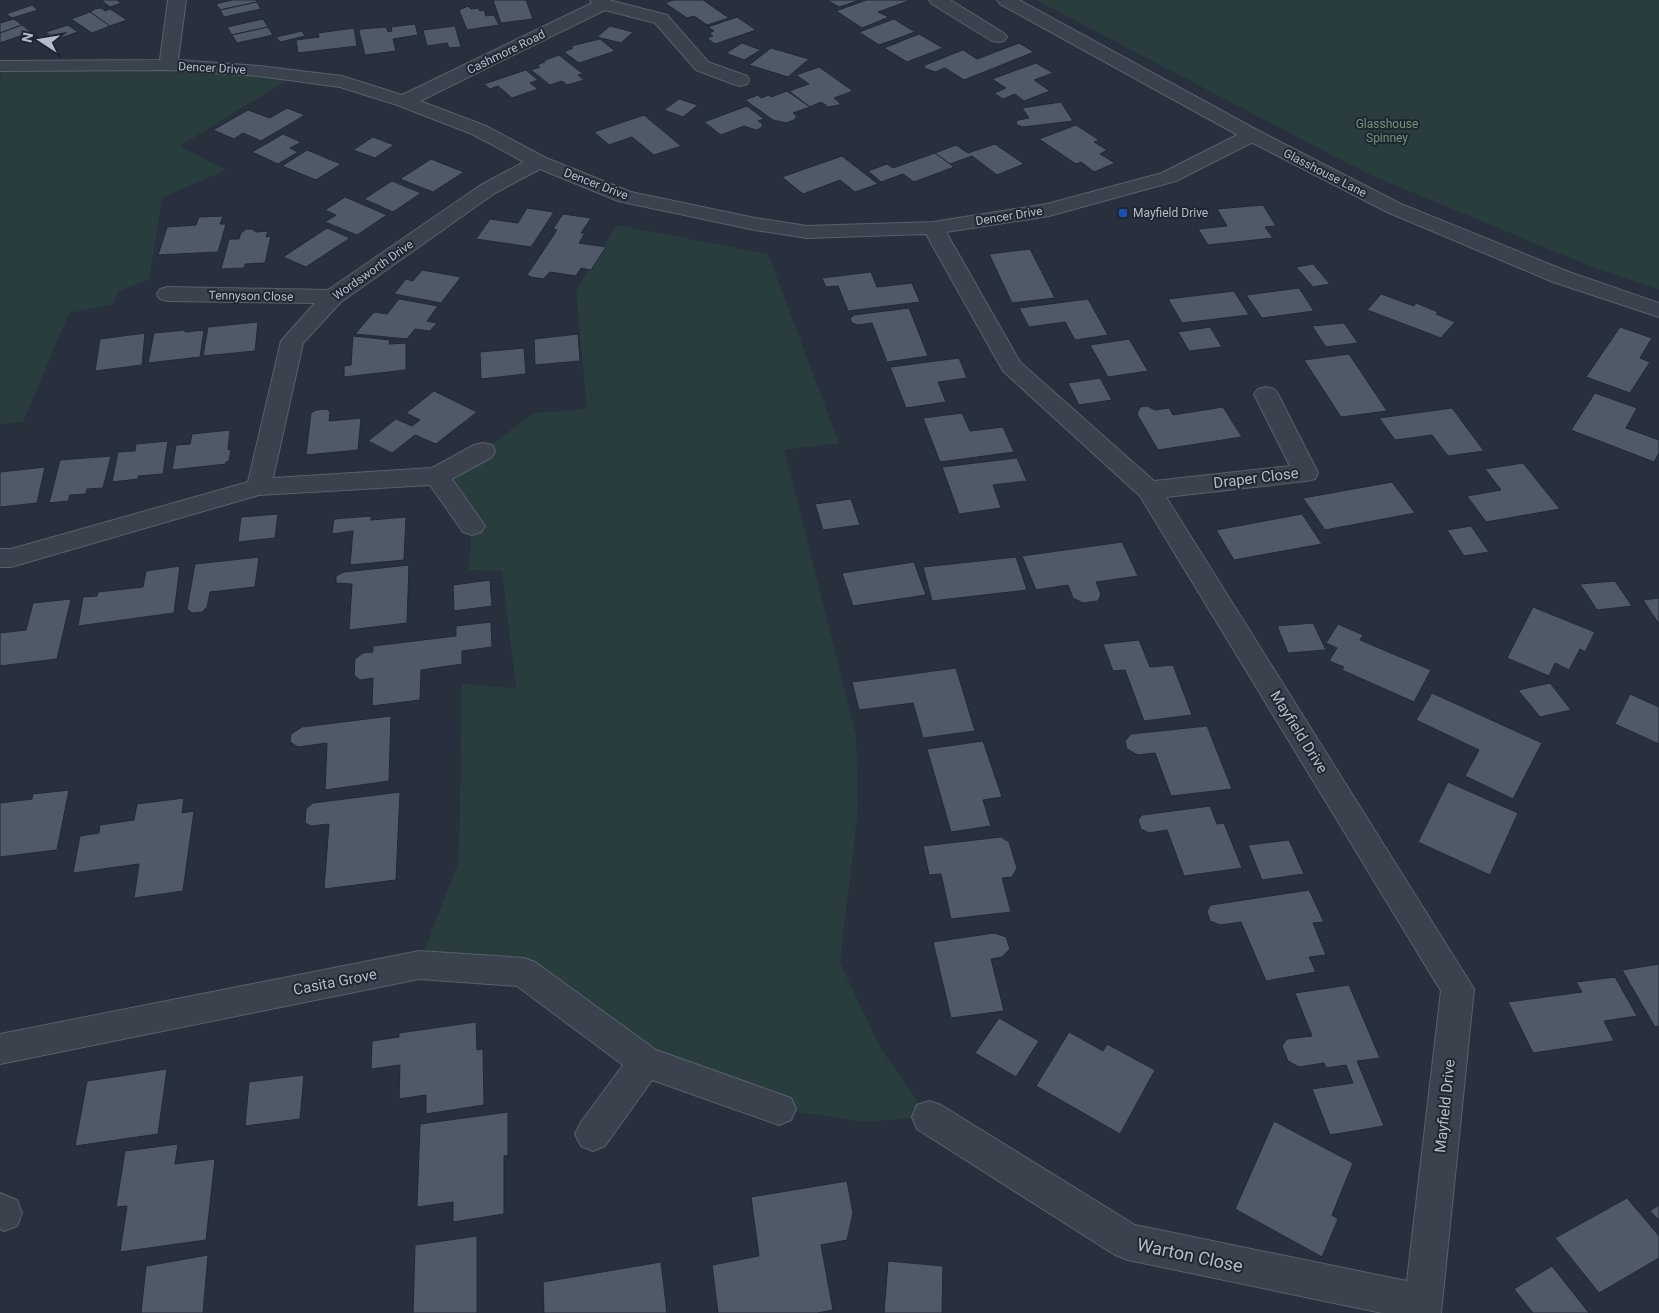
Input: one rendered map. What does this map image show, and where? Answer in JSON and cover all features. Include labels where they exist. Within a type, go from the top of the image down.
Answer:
[{"type":"street","points":[[168,66],[176,0]]},
{"type":"street","points":[[938,0],[998,37]]},
{"type":"street","name":"Glasshouse Lane","points":[[1006,0],[1252,135],[1394,208],[1561,277],[1659,310]]},
{"type":"street","points":[[601,2],[661,19],[702,66],[740,80]]},
{"type":"street","name":"Cashmore Road","points":[[404,101],[601,2]]},
{"type":"street","name":"Dencer Drive","points":[[0,66],[168,66],[259,71],[342,82],[404,101],[479,130],[539,162],[625,197],[754,224],[807,232],[933,228],[1049,210],[1169,177],[1252,135]]},
{"type":"street","name":"Wordsworth Drive","points":[[259,487],[292,341],[333,297],[488,189],[539,162]]},
{"type":"street","name":"Mayfield Drive","points":[[933,228],[1011,366],[1149,490],[1458,989],[1423,1308]]},
{"type":"street","name":"Tennyson Close","points":[[168,294],[333,297]]},
{"type":"street","name":"Draper Close","points":[[1149,490],[1306,473],[1266,394]]},
{"type":"street","points":[[6,558],[259,487],[437,476],[484,451]]},
{"type":"street","points":[[437,476],[472,526]]},
{"type":"street","name":"Casita Grove","points":[[0,1049],[419,965],[524,972],[645,1062],[778,1109]]},
{"type":"street","points":[[593,1134],[645,1062]]},
{"type":"street","name":"Warton Close","points":[[929,1117],[1128,1242],[1423,1308]]},
{"type":"green space","name":"Glasshouse Spinney","points":[[1036,0],[1659,0],[1659,290],[1590,266],[1368,174]]},
{"type":"green space","points":[[168,65],[294,76],[180,146],[226,170],[162,198],[149,280],[118,291],[113,304],[69,313],[23,422],[0,424],[0,76],[4,66]]},
{"type":"green space","points":[[617,225],[768,254],[839,443],[784,450],[856,735],[858,808],[840,963],[881,1049],[929,1117],[863,1122],[779,1109],[645,1062],[524,972],[419,965],[459,861],[462,684],[516,688],[502,571],[469,570],[472,526],[437,476],[483,451],[534,413],[587,409],[576,291]]},
{"type":"building","points":[[101,0],[117,0],[121,3],[110,7]]},
{"type":"building","points":[[232,0],[256,0],[257,2],[220,10],[216,4]]},
{"type":"building","points":[[493,0],[526,0],[533,19],[501,23]]},
{"type":"building","points":[[673,0],[703,0],[729,18],[707,25],[694,16],[687,18],[665,3]]},
{"type":"building","points":[[827,0],[860,0],[839,7]]},
{"type":"building","points":[[866,0],[911,0],[878,12],[889,17],[862,28],[836,11]]},
{"type":"building","points":[[257,2],[261,9],[224,17],[220,10]]},
{"type":"building","points":[[32,5],[38,10],[12,18],[6,14]]},
{"type":"building","points":[[468,6],[471,9],[478,8],[480,11],[484,10],[486,16],[494,15],[499,25],[467,30],[459,10]]},
{"type":"building","points":[[101,8],[105,11],[110,9],[127,20],[110,26],[90,12]]},
{"type":"building","points":[[90,12],[110,26],[92,33],[71,19]]},
{"type":"building","points":[[737,17],[756,30],[715,44],[707,38],[713,36],[709,33],[714,31],[708,27]]},
{"type":"building","points":[[14,19],[22,25],[0,33],[0,23]]},
{"type":"building","points":[[263,19],[268,27],[232,35],[227,27]]},
{"type":"building","points":[[894,19],[915,32],[879,45],[859,32]]},
{"type":"building","points":[[415,24],[418,35],[393,39],[396,51],[365,55],[359,31],[361,29],[386,27],[388,32],[392,31],[391,27]]},
{"type":"building","points":[[22,25],[31,32],[0,43],[0,33]]},
{"type":"building","points":[[68,25],[78,32],[55,40],[46,32]]},
{"type":"building","points":[[455,26],[461,47],[449,48],[447,43],[427,46],[423,30]]},
{"type":"building","points":[[610,26],[633,32],[621,43],[597,37]]},
{"type":"building","points":[[268,27],[273,35],[237,43],[232,35]]},
{"type":"building","points":[[354,28],[357,46],[298,53],[296,40],[319,37],[318,33]]},
{"type":"building","points":[[302,31],[305,36],[280,42],[276,37]]},
{"type":"building","points":[[919,34],[943,48],[907,62],[884,48]]},
{"type":"building","points":[[600,39],[615,51],[579,63],[564,52],[573,48],[571,46]]},
{"type":"building","points":[[742,43],[761,50],[744,60],[726,53]]},
{"type":"building","points":[[1019,43],[1034,52],[964,80],[945,68],[935,72],[924,68],[925,65],[963,50],[977,59]]},
{"type":"building","points":[[771,48],[809,59],[788,77],[749,65]]},
{"type":"building","points":[[559,55],[583,74],[578,75],[584,80],[567,85],[562,81],[550,85],[531,70],[540,67],[537,65],[545,62],[543,61]]},
{"type":"building","points":[[1036,63],[1053,73],[1034,80],[1050,91],[1024,101],[1015,94],[1003,99],[994,93],[1006,88],[992,79]]},
{"type":"building","points":[[819,67],[853,91],[834,98],[840,103],[839,105],[828,107],[821,102],[810,107],[789,91],[809,84],[796,75]]},
{"type":"building","points":[[526,70],[538,80],[530,83],[538,89],[512,98],[498,86],[490,89],[484,84]]},
{"type":"building","points":[[787,91],[810,107],[793,113],[797,116],[794,120],[786,123],[773,120],[745,100],[758,95],[761,98],[769,95],[771,97]]},
{"type":"building","points":[[679,99],[698,105],[683,117],[664,110]]},
{"type":"building","points":[[1061,102],[1073,121],[1023,127],[1017,125],[1016,122],[1018,120],[1029,118],[1022,108]]},
{"type":"building","points":[[747,106],[764,119],[758,121],[763,124],[761,128],[756,130],[744,126],[721,135],[704,122]]},
{"type":"building","points":[[287,108],[305,115],[261,141],[243,133],[234,139],[213,130],[248,110],[270,118]]},
{"type":"building","points":[[644,115],[681,146],[654,155],[632,137],[609,145],[594,132]]},
{"type":"building","points":[[1076,125],[1099,140],[1094,142],[1107,150],[1100,154],[1115,163],[1094,172],[1081,162],[1076,164],[1039,139]]},
{"type":"building","points":[[283,134],[301,142],[290,148],[298,152],[278,164],[252,152]]},
{"type":"building","points":[[373,137],[394,145],[375,158],[353,150]]},
{"type":"building","points":[[995,144],[1024,164],[997,175],[972,156],[950,164],[935,153],[956,145],[968,153]]},
{"type":"building","points":[[307,150],[341,164],[316,180],[282,166]]},
{"type":"building","points":[[935,153],[954,167],[914,182],[903,174],[881,182],[868,171],[887,164],[893,168]]},
{"type":"building","points":[[842,156],[878,184],[855,192],[840,180],[803,194],[782,177]]},
{"type":"building","points":[[431,159],[464,172],[433,192],[400,179]]},
{"type":"building","points":[[392,181],[421,193],[393,212],[364,199]]},
{"type":"building","points":[[345,197],[387,215],[357,235],[325,222],[336,215],[325,210]]},
{"type":"building","points":[[1263,205],[1276,226],[1265,227],[1273,238],[1208,245],[1198,229],[1227,226],[1217,209]]},
{"type":"building","points":[[527,208],[554,212],[531,247],[476,239],[490,219],[518,223]]},
{"type":"building","points":[[563,214],[591,218],[581,233],[585,233],[579,243],[606,247],[591,270],[581,268],[576,276],[550,272],[543,279],[527,275],[557,230],[553,229]]},
{"type":"building","points":[[223,216],[220,224],[226,224],[218,252],[158,255],[167,227],[196,225],[199,217]]},
{"type":"building","points":[[327,228],[350,238],[306,267],[283,257]]},
{"type":"building","points":[[246,229],[252,229],[256,232],[268,231],[266,237],[271,236],[265,263],[245,264],[244,268],[221,269],[229,239],[239,239],[241,233]]},
{"type":"building","points":[[1030,249],[1055,298],[1012,303],[989,254]]},
{"type":"building","points":[[1313,264],[1330,284],[1313,287],[1296,267]]},
{"type":"building","points":[[422,270],[461,277],[441,303],[394,294],[406,279],[413,281]]},
{"type":"building","points":[[871,272],[877,287],[912,283],[920,302],[848,311],[838,286],[826,287],[822,278]]},
{"type":"building","points":[[1299,288],[1314,311],[1262,318],[1246,295]]},
{"type":"building","points":[[1234,291],[1249,315],[1182,323],[1168,299]]},
{"type":"building","points":[[1381,294],[1414,306],[1416,303],[1438,312],[1436,314],[1455,322],[1441,338],[1367,310]]},
{"type":"building","points":[[399,299],[438,306],[427,321],[437,323],[430,331],[415,329],[407,339],[355,334],[374,312],[387,314]]},
{"type":"building","points":[[1088,299],[1108,335],[1075,340],[1065,322],[1029,327],[1019,308]]},
{"type":"building","points":[[909,308],[928,356],[887,362],[872,323],[858,325],[852,323],[850,318],[854,315]]},
{"type":"building","points":[[258,322],[255,351],[203,356],[208,327]]},
{"type":"building","points":[[1344,323],[1358,343],[1326,347],[1312,326]]},
{"type":"building","points":[[1210,327],[1222,347],[1189,351],[1178,332]]},
{"type":"building","points":[[1620,327],[1652,338],[1640,358],[1650,362],[1630,393],[1586,377]]},
{"type":"building","points":[[185,330],[185,332],[204,330],[200,357],[148,363],[154,333]]},
{"type":"building","points":[[145,333],[142,365],[95,371],[100,339]]},
{"type":"building","points":[[578,334],[580,361],[535,365],[534,339]]},
{"type":"building","points":[[353,336],[390,340],[389,344],[406,343],[406,370],[344,377],[344,366],[351,365]]},
{"type":"building","points":[[1129,339],[1148,371],[1108,377],[1090,345]]},
{"type":"building","points":[[524,348],[526,374],[481,379],[480,352]]},
{"type":"building","points":[[1349,354],[1387,411],[1341,417],[1304,360]]},
{"type":"building","points":[[959,358],[967,378],[938,382],[946,402],[906,408],[890,367]]},
{"type":"building","points":[[1100,378],[1112,400],[1079,405],[1068,383]]},
{"type":"building","points":[[434,391],[477,412],[436,444],[415,435],[392,453],[368,441],[396,419],[412,426],[420,420],[406,413]]},
{"type":"building","points":[[1595,393],[1637,408],[1626,428],[1659,440],[1659,453],[1654,462],[1571,430]]},
{"type":"building","points":[[1147,406],[1155,410],[1169,408],[1173,415],[1223,407],[1242,437],[1158,450],[1137,414],[1140,407]]},
{"type":"building","points":[[1452,408],[1484,451],[1448,456],[1432,435],[1395,440],[1379,418]]},
{"type":"building","points":[[327,409],[330,412],[329,421],[361,418],[358,450],[306,455],[311,413],[316,410]]},
{"type":"building","points":[[962,413],[970,431],[1003,427],[1014,452],[940,462],[923,418]]},
{"type":"building","points":[[230,430],[228,450],[231,449],[229,461],[226,464],[172,470],[176,445],[190,444],[192,434]]},
{"type":"building","points":[[168,441],[163,474],[138,476],[138,479],[112,482],[118,452],[135,451],[136,444]]},
{"type":"building","points":[[111,456],[103,488],[87,489],[86,494],[70,495],[68,501],[49,503],[60,460]]},
{"type":"building","points":[[1017,458],[1027,481],[993,485],[1001,508],[959,514],[942,467]]},
{"type":"building","points":[[1523,463],[1560,509],[1486,522],[1467,496],[1501,490],[1485,469]]},
{"type":"building","points":[[45,467],[37,503],[0,507],[0,472]]},
{"type":"building","points":[[1392,482],[1415,513],[1325,530],[1303,498]]},
{"type":"building","points":[[851,499],[860,525],[823,530],[815,504]]},
{"type":"building","points":[[278,514],[275,538],[238,542],[241,517]]},
{"type":"building","points":[[1302,514],[1322,544],[1234,560],[1216,530]]},
{"type":"building","points":[[371,516],[371,520],[406,517],[404,560],[350,565],[353,531],[332,534],[334,519]]},
{"type":"building","points":[[1471,526],[1489,552],[1464,556],[1447,530]]},
{"type":"building","points":[[1122,542],[1138,576],[1096,582],[1101,594],[1098,601],[1083,603],[1073,598],[1068,585],[1036,590],[1022,556]]},
{"type":"building","points":[[259,557],[255,587],[210,592],[207,607],[202,612],[192,613],[187,609],[195,564]]},
{"type":"building","points":[[1016,557],[1027,590],[932,601],[923,567]]},
{"type":"building","points":[[914,562],[926,595],[853,606],[842,573]]},
{"type":"building","points":[[409,565],[407,623],[349,630],[352,584],[336,583],[336,576],[344,572]]},
{"type":"building","points":[[180,566],[174,613],[78,626],[83,597],[97,596],[98,592],[143,587],[146,571]]},
{"type":"building","points":[[490,580],[492,606],[454,611],[453,585]]},
{"type":"building","points":[[1615,581],[1632,606],[1597,610],[1580,584]]},
{"type":"building","points":[[1659,598],[1659,624],[1643,600]]},
{"type":"building","points":[[71,599],[57,659],[0,666],[0,633],[26,630],[33,603]]},
{"type":"building","points":[[1533,607],[1595,632],[1585,652],[1580,649],[1569,670],[1555,663],[1549,676],[1507,658]]},
{"type":"building","points":[[491,622],[492,647],[462,651],[462,664],[421,670],[420,700],[372,706],[373,678],[360,680],[354,675],[355,659],[363,653],[373,652],[373,646],[456,636],[456,626]]},
{"type":"building","points":[[1313,623],[1326,650],[1288,653],[1277,626]]},
{"type":"building","points":[[1338,624],[1363,635],[1360,640],[1431,670],[1414,702],[1342,670],[1344,667],[1329,661],[1337,648],[1326,643]]},
{"type":"building","points":[[1139,640],[1150,667],[1173,665],[1192,715],[1144,721],[1125,670],[1113,671],[1103,644]]},
{"type":"building","points":[[956,668],[975,731],[923,738],[913,703],[859,710],[852,682]]},
{"type":"building","points":[[1550,683],[1571,710],[1540,717],[1518,690]]},
{"type":"building","points":[[1432,693],[1542,743],[1513,799],[1465,776],[1479,750],[1416,720]]},
{"type":"building","points":[[1630,694],[1659,707],[1659,744],[1615,724]]},
{"type":"building","points":[[391,716],[389,781],[325,790],[327,743],[298,747],[290,742],[291,734],[302,727]]},
{"type":"building","points":[[1207,726],[1232,789],[1171,796],[1155,753],[1138,755],[1127,749],[1125,741],[1131,734]]},
{"type":"building","points":[[983,741],[1002,797],[983,800],[991,826],[951,832],[927,749]]},
{"type":"building","points":[[1448,782],[1518,813],[1490,875],[1418,842]]},
{"type":"building","points":[[69,790],[57,850],[0,857],[0,803],[32,799],[33,794]]},
{"type":"building","points":[[400,792],[396,880],[324,889],[329,824],[311,826],[305,823],[306,809],[313,803]]},
{"type":"building","points":[[184,798],[182,813],[194,811],[183,891],[134,898],[139,864],[73,873],[80,836],[99,833],[100,825],[134,820],[137,804]]},
{"type":"building","points":[[1210,806],[1217,824],[1224,823],[1242,868],[1184,876],[1167,830],[1149,833],[1141,829],[1138,820],[1142,815]]},
{"type":"building","points":[[1001,837],[1009,842],[1017,868],[1012,877],[1002,878],[1011,912],[951,919],[941,874],[929,875],[923,846]]},
{"type":"building","points":[[1289,840],[1304,874],[1262,880],[1248,845]]},
{"type":"building","points":[[1309,890],[1324,922],[1313,923],[1326,955],[1309,957],[1316,972],[1266,981],[1241,922],[1220,925],[1210,921],[1207,911],[1211,905]]},
{"type":"building","points":[[994,933],[1006,937],[1010,949],[1002,957],[991,959],[1004,1011],[951,1018],[933,942]]},
{"type":"building","points":[[1659,964],[1659,1026],[1655,1027],[1622,970]]},
{"type":"building","points":[[1615,977],[1637,1016],[1604,1021],[1614,1041],[1533,1053],[1508,1002],[1582,992],[1576,982]]},
{"type":"building","points":[[1349,985],[1380,1058],[1357,1061],[1384,1126],[1330,1135],[1312,1089],[1353,1083],[1346,1065],[1326,1068],[1324,1063],[1299,1067],[1288,1061],[1282,1046],[1287,1039],[1312,1036],[1295,993]]},
{"type":"building","points":[[999,1018],[1039,1041],[1016,1077],[975,1053]]},
{"type":"building","points":[[476,1022],[477,1050],[483,1049],[484,1105],[426,1114],[426,1095],[399,1099],[400,1065],[371,1069],[372,1041],[399,1037],[399,1033]]},
{"type":"building","points":[[1069,1032],[1103,1051],[1107,1044],[1155,1070],[1120,1134],[1036,1086]]},
{"type":"building","points":[[167,1069],[158,1134],[75,1146],[87,1081]]},
{"type":"building","points":[[304,1075],[300,1119],[245,1126],[249,1082]]},
{"type":"building","points":[[508,1112],[508,1155],[504,1156],[504,1214],[453,1222],[453,1202],[417,1207],[420,1124]]},
{"type":"building","points":[[1274,1121],[1353,1163],[1332,1215],[1338,1219],[1322,1257],[1235,1209]]},
{"type":"building","points":[[178,1144],[175,1164],[215,1159],[206,1240],[120,1252],[127,1206],[116,1207],[125,1151]]},
{"type":"building","points":[[847,1181],[853,1213],[847,1240],[821,1245],[833,1310],[817,1313],[718,1313],[712,1265],[759,1256],[751,1197]]},
{"type":"building","points":[[1627,1198],[1659,1236],[1659,1258],[1599,1293],[1555,1238]]},
{"type":"building","points":[[1659,1205],[1659,1220],[1650,1211]]},
{"type":"building","points":[[477,1236],[477,1313],[413,1313],[415,1245]]},
{"type":"building","points":[[208,1255],[203,1313],[141,1313],[146,1266]]},
{"type":"building","points":[[888,1261],[943,1266],[942,1313],[884,1313]]},
{"type":"building","points":[[661,1262],[667,1313],[544,1313],[543,1282]]},
{"type":"building","points":[[1552,1266],[1589,1313],[1533,1313],[1514,1289]]},
{"type":"place","name":"Mayfield Drive","points":[[1123,213]]}]
